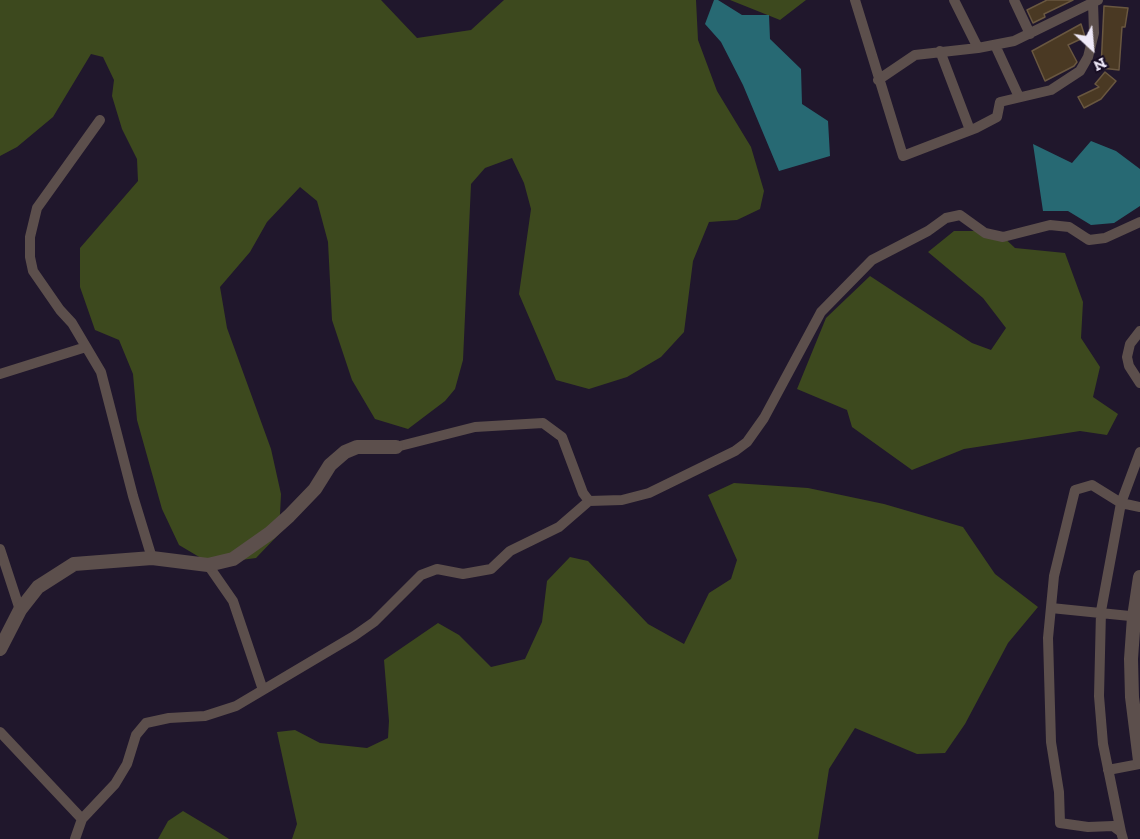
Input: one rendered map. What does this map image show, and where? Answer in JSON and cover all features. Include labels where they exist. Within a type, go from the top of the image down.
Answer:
[{"type":"street","points":[[855,0],[903,156],[997,117],[1000,102],[1051,90],[1080,71],[1088,57],[1094,33],[1096,1]]},
{"type":"street","points":[[954,0],[978,48]]},
{"type":"street","points":[[1014,0],[1030,34]]},
{"type":"street","points":[[878,80],[915,55],[995,45],[1030,34],[1096,1]]},
{"type":"street","points":[[995,45],[1019,97]]},
{"type":"street","points":[[940,51],[970,130]]},
{"type":"street","points":[[100,120],[36,208],[30,237],[33,271],[72,323],[101,372],[133,496],[152,558]]},
{"type":"street","points":[[75,839],[82,819],[115,784],[127,764],[136,735],[146,723],[169,718],[205,716],[236,706],[374,622],[421,575],[437,569],[463,574],[491,569],[510,550],[559,527],[589,501],[622,501],[649,493],[688,475],[747,442],[764,418],[822,312],[872,260],[928,231],[946,218],[960,215],[985,232],[1003,237],[1050,225],[1070,227],[1089,240],[1105,238],[1140,222]]},
{"type":"street","points":[[1140,331],[1130,345],[1127,357],[1129,366],[1140,383]]},
{"type":"street","points":[[0,374],[86,347]]},
{"type":"street","points":[[0,649],[20,610],[38,587],[74,564],[152,558],[208,565],[233,559],[270,533],[315,489],[330,465],[345,452],[357,447],[396,447],[475,427],[543,423],[562,437],[583,493],[589,501]]},
{"type":"street","points":[[1122,836],[1108,770],[1099,696],[1101,611],[1121,503],[1140,452]]},
{"type":"street","points":[[1122,836],[1113,826],[1088,827],[1060,823],[1059,792],[1051,742],[1048,638],[1054,576],[1075,490],[1092,485],[1121,503],[1140,507]]},
{"type":"street","points":[[0,549],[20,610]]},
{"type":"street","points":[[208,565],[233,601],[263,690]]},
{"type":"street","points":[[1108,770],[1140,763],[1132,697],[1140,577]]},
{"type":"street","points":[[1051,608],[1101,611],[1137,617]]},
{"type":"street","points":[[0,732],[82,819]]},
{"type":"shaded area","points":[[0,0],[381,0],[417,38],[471,30],[504,0],[696,0],[698,40],[717,91],[751,147],[764,191],[760,209],[737,220],[709,222],[693,261],[684,332],[661,357],[627,377],[589,389],[556,380],[519,294],[531,209],[524,183],[512,158],[485,168],[471,184],[463,360],[455,389],[445,401],[408,429],[375,419],[352,380],[332,320],[328,242],[317,201],[300,187],[267,222],[250,252],[220,287],[227,328],[271,449],[281,494],[279,534],[256,558],[211,564],[179,545],[162,509],[137,420],[133,374],[119,340],[95,330],[80,287],[80,248],[138,181],[137,159],[122,129],[112,96],[114,80],[103,57],[91,54],[53,117],[17,147],[0,156]]},
{"type":"shaded area","points":[[714,0],[718,0],[742,15],[769,15],[770,39],[801,69],[802,104],[828,121],[830,156],[779,171],[743,85],[721,42],[705,24]]},
{"type":"shaded area","points":[[730,0],[806,0],[780,20]]},
{"type":"shaded area","points":[[1091,141],[1116,151],[1140,169],[1140,206],[1114,223],[1091,225],[1068,211],[1043,211],[1033,144],[1072,163]]},
{"type":"shaded area","points":[[954,231],[997,231],[1015,248],[1065,253],[1083,302],[1081,338],[1100,367],[1093,397],[1118,414],[1107,435],[1080,431],[964,449],[912,470],[852,427],[847,410],[797,389],[826,318],[870,276],[972,343],[991,350],[1006,328],[983,298],[928,252]]},
{"type":"shaded area","points":[[734,483],[808,488],[884,504],[963,527],[995,574],[1038,607],[1008,643],[965,724],[945,753],[917,754],[855,728],[829,769],[818,839],[292,839],[297,824],[277,732],[295,730],[320,743],[367,748],[388,738],[389,721],[384,660],[438,623],[459,635],[491,667],[525,659],[542,622],[547,581],[570,557],[588,561],[648,624],[684,644],[709,593],[731,579],[737,560],[708,495]]},
{"type":"shaded area","points":[[183,811],[229,839],[158,839],[168,821]]},
{"type":"building","points":[[1047,0],[1073,0],[1044,14],[1045,17],[1033,23],[1027,10]]},
{"type":"building","points":[[1104,6],[1128,8],[1125,27],[1122,27],[1119,70],[1101,68]]},
{"type":"building","points":[[1081,24],[1085,37],[1068,45],[1077,62],[1074,66],[1045,81],[1032,51]]},
{"type":"building","points":[[1105,72],[1116,81],[1101,99],[1084,108],[1078,97],[1099,87],[1095,84]]}]
